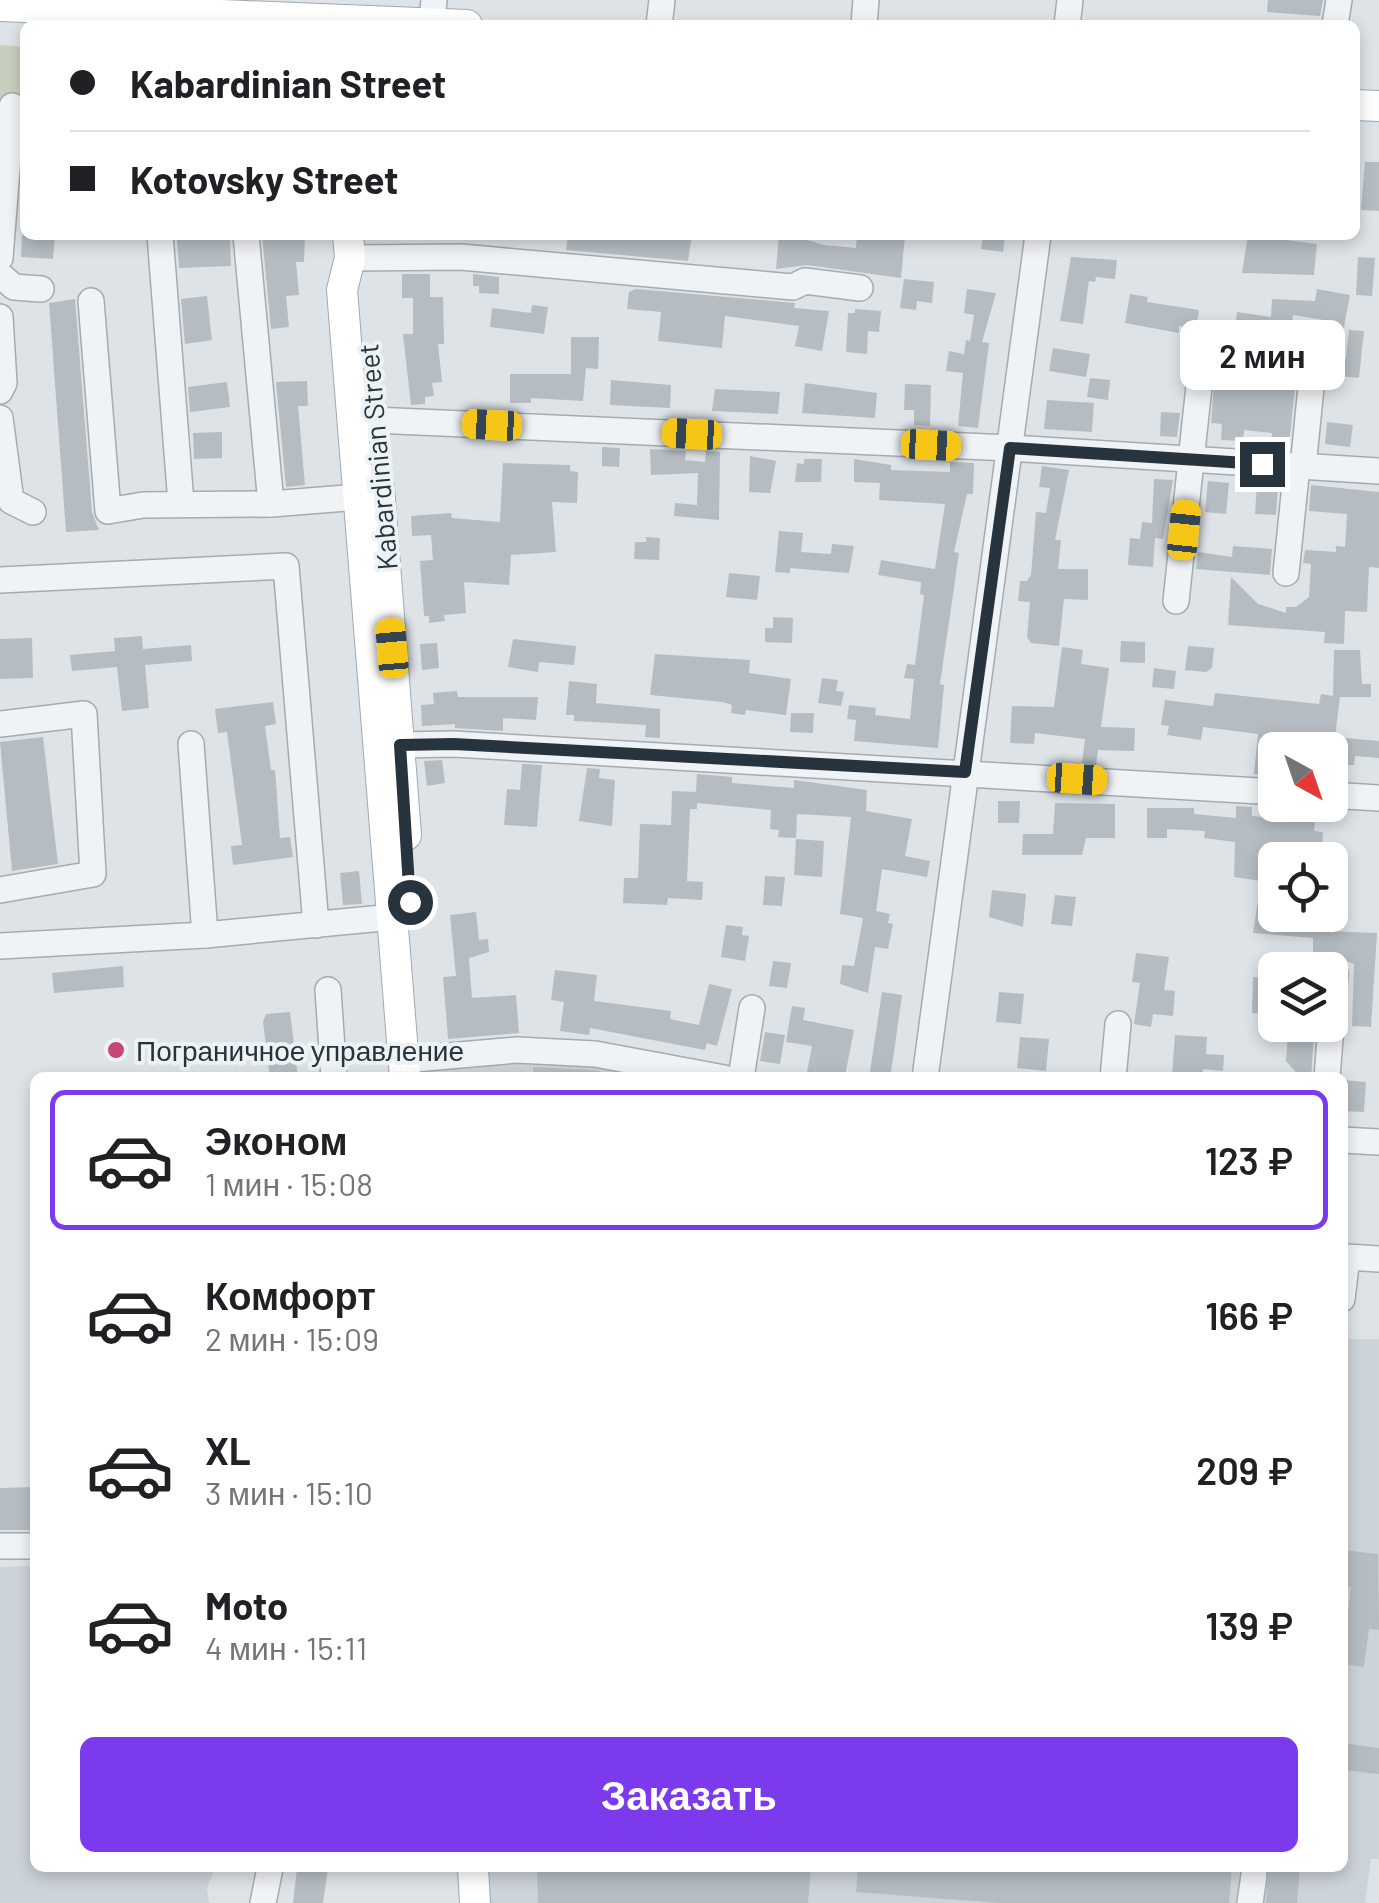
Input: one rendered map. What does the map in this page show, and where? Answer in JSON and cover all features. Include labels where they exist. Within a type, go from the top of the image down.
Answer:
[{"type":"main road","points":[[0,6],[330,15],[433,11]]},
{"type":"main road","name":"Kabardinian Street","points":[[349,246],[363,287],[400,745],[413,1068]]},
{"type":"main road","name":"Kabardinian Street","points":[[349,246],[342,290],[393,916],[413,1068]]},
{"type":"main road","points":[[454,1872],[456,1903]]},
{"type":"main road","points":[[473,1872],[475,1903]]},
{"type":"street","points":[[0,391],[4,383],[0,315],[12,106]]},
{"type":"street","points":[[160,240],[181,504]]},
{"type":"street","points":[[246,240],[271,504]]},
{"type":"street","points":[[927,1072],[1037,240]]},
{"type":"street","points":[[349,246],[793,287],[805,281],[860,288]]},
{"type":"street","points":[[2,271],[14,286],[40,288]]},
{"type":"street","points":[[91,301],[108,511],[359,497]]},
{"type":"street","points":[[1286,573],[1313,367]]},
{"type":"street","points":[[1176,601],[1200,377]]},
{"type":"street","points":[[0,418],[11,500],[33,512]]},
{"type":"street","points":[[373,420],[1010,448],[1379,471]]},
{"type":"street","points":[[0,580],[286,566],[316,926]]},
{"type":"street","points":[[0,724],[84,714],[93,874],[0,890]]},
{"type":"street","points":[[190,744],[205,935]]},
{"type":"street","points":[[400,745],[454,744],[1258,791]]},
{"type":"street","points":[[1348,796],[1379,798]]},
{"type":"street","points":[[0,946],[205,935],[393,916]]},
{"type":"street","points":[[328,990],[334,1072]]},
{"type":"street","points":[[742,1072],[752,1008]]},
{"type":"street","points":[[1114,1072],[1118,1024]]},
{"type":"street","points":[[1327,1072],[1330,1042]]},
{"type":"street","points":[[413,1068],[517,1050],[595,1054],[692,1072]]},
{"type":"street","points":[[1348,1140],[1379,1142]]},
{"type":"street","points":[[1348,1257],[1379,1259]]},
{"type":"street","points":[[0,1546],[30,1546]]},
{"type":"street","points":[[262,1903],[269,1872]]},
{"type":"street","points":[[1250,1903],[1254,1876]]},
{"type":"shaded area","points":[[517,1050],[651,1072],[422,1072],[421,1058]]},
{"type":"shaded area","points":[[1348,1339],[1379,1339],[1379,1859],[1371,1859],[1365,1903],[475,1903],[473,1872],[1348,1872]]},
{"type":"shaded area","points":[[30,1566],[30,1872],[213,1872],[207,1888],[209,1903],[0,1903],[0,1567]]},
{"type":"green space","points":[[0,45],[20,47],[20,98],[0,99]]},
{"type":"building","points":[[1268,0],[1323,0],[1320,16],[1267,12]]},
{"type":"building","points":[[1365,162],[1379,162],[1379,211],[1361,210]]},
{"type":"building","points":[[22,240],[55,240],[53,259],[21,257]]},
{"type":"building","points":[[177,240],[230,240],[231,266],[179,268]]},
{"type":"building","points":[[262,240],[305,240],[304,262],[296,262],[299,295],[286,296],[289,327],[271,329]]},
{"type":"building","points":[[567,240],[691,240],[688,261],[566,250]]},
{"type":"building","points":[[779,240],[856,248],[857,240],[905,240],[901,278],[807,265],[776,269]]},
{"type":"building","points":[[982,240],[1004,240],[1003,252],[981,249]]},
{"type":"building","points":[[1247,240],[1317,244],[1314,275],[1242,273]]},
{"type":"building","points":[[1071,257],[1117,260],[1115,279],[1096,277],[1095,282],[1089,281],[1083,324],[1060,321]]},
{"type":"building","points":[[1358,257],[1375,258],[1372,296],[1356,295]]},
{"type":"building","points":[[402,274],[430,274],[430,297],[443,297],[444,344],[438,344],[442,382],[432,383],[434,396],[425,397],[425,404],[411,405],[403,334],[413,334],[413,298],[402,298]]},
{"type":"building","points":[[473,274],[499,277],[499,294],[479,293],[479,286],[473,286]]},
{"type":"building","points":[[904,279],[934,282],[932,303],[917,301],[916,310],[900,308]]},
{"type":"building","points":[[636,289],[795,303],[794,308],[829,311],[822,351],[795,346],[799,326],[725,316],[722,348],[658,341],[661,312],[627,309],[629,292]]},
{"type":"building","points":[[967,289],[996,293],[982,342],[989,343],[978,428],[958,426],[963,373],[946,371],[949,351],[964,354],[966,340],[970,341],[974,315],[964,313]]},
{"type":"building","points":[[1317,289],[1350,295],[1343,332],[1322,329],[1324,320],[1293,315],[1292,337],[1234,335],[1237,312],[1271,317],[1272,299],[1315,301]]},
{"type":"building","points":[[1130,294],[1148,297],[1147,302],[1199,310],[1196,328],[1179,326],[1179,333],[1125,323]]},
{"type":"building","points":[[207,296],[212,340],[185,344],[181,299]]},
{"type":"building","points":[[75,299],[92,512],[99,530],[66,532],[49,303]]},
{"type":"building","points":[[532,305],[548,307],[544,334],[490,327],[492,308],[531,313]]},
{"type":"building","points":[[855,309],[881,311],[879,332],[868,331],[867,354],[846,352],[848,313],[855,313]]},
{"type":"building","points":[[1349,330],[1364,331],[1359,378],[1329,375],[1325,357],[1346,359]]},
{"type":"building","points":[[571,337],[599,337],[598,369],[586,368],[583,401],[531,398],[531,403],[510,403],[510,374],[571,374]]},
{"type":"building","points":[[1053,348],[1090,354],[1086,377],[1049,371]]},
{"type":"building","points":[[1215,370],[1296,378],[1289,445],[1271,443],[1272,433],[1244,430],[1243,441],[1221,440],[1222,424],[1211,423]]},
{"type":"building","points":[[1090,378],[1110,380],[1108,400],[1087,397]]},
{"type":"building","points":[[611,380],[671,385],[670,408],[610,405]]},
{"type":"building","points":[[307,381],[308,406],[298,406],[305,485],[286,487],[276,382]]},
{"type":"building","points":[[227,382],[230,407],[190,412],[188,387]]},
{"type":"building","points":[[805,383],[877,393],[875,418],[802,413]]},
{"type":"building","points":[[905,384],[931,385],[930,426],[914,425],[914,410],[904,410]]},
{"type":"building","points":[[715,389],[780,392],[778,414],[712,411]]},
{"type":"building","points":[[1047,400],[1094,403],[1092,432],[1044,429]]},
{"type":"building","points":[[1161,412],[1180,413],[1177,437],[1160,436]]},
{"type":"building","points":[[1327,422],[1353,425],[1350,447],[1325,444]]},
{"type":"building","points":[[222,432],[222,458],[194,459],[193,433]]},
{"type":"building","points":[[602,447],[620,448],[619,467],[602,466]]},
{"type":"building","points":[[650,449],[686,451],[685,460],[705,462],[706,451],[720,452],[719,520],[674,516],[675,503],[697,505],[698,473],[651,475]]},
{"type":"building","points":[[750,456],[776,461],[770,493],[749,492]]},
{"type":"building","points":[[804,459],[822,459],[821,482],[795,482],[797,463],[804,464]]},
{"type":"building","points":[[854,459],[891,465],[891,470],[950,472],[950,462],[974,463],[973,494],[967,494],[954,552],[959,553],[940,684],[944,685],[938,748],[854,741],[856,720],[847,719],[849,705],[876,708],[875,715],[910,719],[914,679],[904,678],[907,664],[915,665],[924,595],[920,594],[921,582],[878,575],[881,560],[935,569],[945,504],[879,500],[880,483],[854,482]]},
{"type":"building","points":[[503,463],[570,465],[570,471],[578,472],[577,503],[552,502],[556,552],[511,555],[509,585],[464,582],[466,613],[444,615],[445,621],[429,623],[429,616],[424,616],[420,561],[433,560],[431,535],[412,536],[411,516],[451,513],[452,518],[500,522]]},
{"type":"building","points":[[1042,466],[1069,470],[1055,540],[1061,540],[1058,569],[1088,569],[1088,600],[1064,599],[1059,646],[1031,643],[1027,637],[1030,602],[1018,601],[1020,581],[1027,581],[1031,575],[1036,512],[1046,513],[1050,488],[1039,487]]},
{"type":"building","points":[[1154,479],[1173,480],[1163,539],[1155,538],[1153,567],[1128,565],[1130,538],[1140,539],[1142,522],[1152,523]]},
{"type":"building","points":[[1208,481],[1229,483],[1226,514],[1205,512]]},
{"type":"building","points":[[1257,483],[1278,484],[1276,515],[1255,514]]},
{"type":"building","points":[[1311,485],[1379,492],[1379,568],[1369,567],[1367,612],[1345,611],[1344,644],[1324,643],[1325,632],[1228,625],[1231,577],[1258,604],[1286,613],[1286,607],[1296,607],[1309,597],[1311,564],[1303,563],[1305,550],[1336,552],[1336,546],[1345,547],[1347,514],[1309,511]]},
{"type":"building","points":[[779,531],[803,533],[801,552],[831,554],[832,544],[854,546],[849,573],[790,568],[790,573],[775,572]]},
{"type":"building","points":[[646,537],[660,538],[659,560],[634,559],[635,542],[646,542]]},
{"type":"building","points":[[1233,546],[1272,549],[1270,575],[1196,569],[1198,552],[1232,557]]},
{"type":"building","points":[[729,573],[760,576],[757,600],[726,597]]},
{"type":"building","points":[[773,617],[793,618],[792,643],[765,642],[765,628],[773,628]]},
{"type":"building","points":[[142,636],[143,649],[191,645],[192,661],[145,665],[149,708],[122,711],[117,667],[72,671],[70,655],[115,651],[114,638]]},
{"type":"building","points":[[32,638],[33,678],[0,679],[0,639]]},
{"type":"building","points":[[513,639],[576,646],[574,665],[539,662],[538,672],[508,667]]},
{"type":"building","points":[[1121,641],[1145,642],[1145,663],[1120,662]]},
{"type":"building","points":[[437,643],[439,668],[422,670],[420,644]]},
{"type":"building","points":[[1188,646],[1214,648],[1212,668],[1206,672],[1185,670]]},
{"type":"building","points":[[1062,647],[1083,650],[1081,664],[1109,668],[1101,727],[1135,728],[1134,751],[1098,750],[1096,765],[1082,763],[1085,739],[1035,733],[1034,744],[1010,743],[1012,706],[1054,707]]},
{"type":"building","points":[[1334,650],[1360,650],[1362,684],[1371,684],[1371,697],[1340,697],[1336,732],[1258,734],[1203,727],[1201,740],[1167,735],[1169,726],[1161,725],[1165,700],[1213,706],[1215,693],[1319,704],[1321,694],[1333,696]]},
{"type":"building","points":[[655,654],[750,660],[749,673],[791,679],[786,715],[746,710],[745,715],[731,713],[732,705],[723,702],[650,695]]},
{"type":"building","points":[[1154,668],[1176,671],[1174,689],[1152,687]]},
{"type":"building","points":[[822,678],[838,680],[836,691],[844,692],[841,706],[818,703]]},
{"type":"building","points":[[569,681],[597,684],[596,703],[660,709],[660,738],[645,737],[646,725],[574,721],[574,715],[566,715]]},
{"type":"building","points":[[457,691],[458,697],[538,697],[536,720],[503,718],[503,731],[455,728],[455,724],[422,726],[421,705],[434,704],[433,693]]},
{"type":"building","points":[[273,702],[276,724],[265,726],[271,770],[275,770],[280,838],[290,837],[293,857],[233,865],[231,846],[242,845],[227,732],[218,733],[215,709]]},
{"type":"building","points":[[791,713],[814,713],[813,733],[790,732]]},
{"type":"building","points":[[1258,734],[1258,774],[1254,774]]},
{"type":"building","points":[[43,737],[58,864],[12,871],[0,742]]},
{"type":"building","points":[[1348,738],[1379,741],[1379,758],[1355,756],[1354,765],[1348,765]]},
{"type":"building","points":[[442,760],[445,783],[427,786],[424,761]]},
{"type":"building","points":[[522,764],[542,765],[537,827],[504,825],[507,789],[520,790]]},
{"type":"building","points":[[587,768],[600,769],[599,778],[615,780],[612,826],[579,821]]},
{"type":"building","points":[[697,774],[732,777],[732,783],[794,788],[794,780],[867,790],[866,811],[912,819],[905,856],[930,861],[927,877],[882,869],[876,911],[890,914],[888,923],[893,924],[888,949],[875,947],[868,993],[840,984],[842,965],[854,966],[863,918],[840,914],[851,817],[797,814],[796,838],[778,837],[779,830],[770,829],[771,810],[697,803],[697,809],[690,809],[687,881],[703,882],[702,900],[668,898],[667,905],[623,903],[624,878],[638,878],[640,824],[671,825],[672,791],[696,792]]},
{"type":"building","points":[[998,801],[1020,801],[1019,823],[998,823]]},
{"type":"building","points":[[1055,803],[1115,804],[1115,838],[1086,838],[1082,855],[1022,855],[1023,834],[1053,834]]},
{"type":"building","points":[[1236,806],[1252,807],[1252,816],[1258,817],[1258,822],[1315,822],[1314,831],[1323,832],[1322,842],[1258,842],[1258,881],[1234,877],[1235,842],[1204,838],[1205,831],[1167,829],[1167,838],[1147,838],[1147,808],[1194,808],[1194,814],[1236,818]]},
{"type":"building","points":[[796,839],[824,841],[822,877],[794,875]]},
{"type":"building","points":[[359,871],[362,904],[343,905],[340,873]]},
{"type":"building","points":[[765,876],[785,877],[782,906],[763,905]]},
{"type":"building","points":[[992,890],[1026,894],[1023,927],[989,917]]},
{"type":"building","points":[[1055,895],[1076,897],[1072,926],[1051,924]]},
{"type":"building","points":[[1258,900],[1258,932],[1377,933],[1371,1027],[1352,1026],[1354,964],[1348,962],[1348,952],[1313,952],[1313,938],[1253,933]]},
{"type":"building","points":[[476,912],[479,940],[488,939],[489,952],[469,958],[472,998],[516,995],[519,1033],[448,1039],[443,977],[456,976],[450,915]]},
{"type":"building","points":[[726,925],[743,927],[742,935],[749,936],[745,961],[721,957]]},
{"type":"building","points":[[1136,953],[1169,957],[1164,990],[1175,991],[1173,1016],[1153,1014],[1151,1027],[1134,1024],[1140,983],[1132,982]]},
{"type":"building","points":[[773,961],[791,963],[787,988],[769,986]]},
{"type":"building","points":[[123,966],[124,987],[54,993],[52,973]]},
{"type":"building","points":[[555,970],[597,975],[594,1001],[671,1011],[670,1019],[699,1025],[709,984],[732,989],[717,1046],[707,1043],[705,1050],[590,1028],[589,1035],[560,1031],[564,1002],[551,1000]]},
{"type":"building","points":[[1253,977],[1258,977],[1258,1013],[1252,1013]]},
{"type":"building","points":[[882,992],[902,995],[891,1072],[870,1072]]},
{"type":"building","points":[[999,992],[1024,994],[1021,1024],[996,1022]]},
{"type":"building","points":[[792,1006],[805,1008],[803,1020],[854,1030],[846,1072],[807,1072],[812,1046],[786,1042]]},
{"type":"building","points":[[290,1012],[297,1072],[269,1072],[263,1022],[266,1014]]},
{"type":"building","points":[[765,1032],[785,1035],[780,1064],[760,1061]]},
{"type":"building","points":[[1175,1035],[1207,1037],[1206,1054],[1224,1055],[1223,1071],[1172,1072]]},
{"type":"building","points":[[1020,1037],[1049,1039],[1046,1071],[1017,1068]]},
{"type":"building","points":[[1287,1042],[1313,1042],[1311,1072],[1296,1072],[1286,1061]]},
{"type":"building","points":[[533,1067],[602,1072],[533,1072]]},
{"type":"building","points":[[1348,1080],[1366,1082],[1364,1112],[1348,1111]]},
{"type":"building","points":[[30,1487],[30,1530],[0,1530],[0,1488]]},
{"type":"building","points":[[1348,1551],[1378,1554],[1379,1630],[1369,1629],[1364,1667],[1348,1665]]},
{"type":"building","points":[[1348,1744],[1379,1748],[1379,1774],[1348,1771]]},
{"type":"building","points":[[297,1872],[327,1872],[323,1903],[293,1903]]},
{"type":"building","points":[[537,1872],[811,1872],[808,1903],[538,1903]]},
{"type":"building","points":[[858,1872],[1232,1872],[1229,1903],[999,1903],[856,1892]]},
{"type":"building","points":[[1268,1872],[1300,1872],[1297,1903],[1266,1903]]},
{"type":"place","name":"Пограничное управление","points":[[116,1050]]},
{"type":"route","points":[[410,902],[400,745],[454,744],[965,772],[1010,448],[1262,464]]}]
